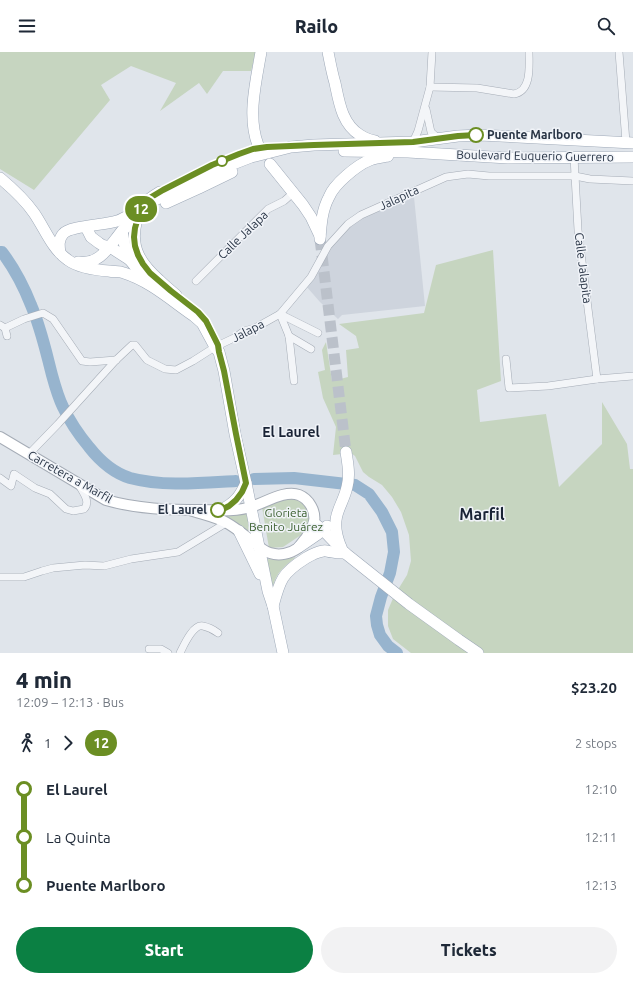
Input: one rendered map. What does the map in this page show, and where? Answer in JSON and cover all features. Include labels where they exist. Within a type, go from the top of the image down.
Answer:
[{"type":"main road","points":[[258,145],[254,132],[253,117],[254,93],[261,52]]},
{"type":"main road","points":[[328,52],[340,108],[345,120],[351,128],[357,133],[371,140],[395,142],[410,147]]},
{"type":"main road","points":[[270,164],[303,205],[311,218],[320,239],[324,211],[329,195],[347,176],[358,166],[370,160],[410,147],[439,139],[480,135],[629,143]]},
{"type":"main road","name":"Boulevard Euquerio Guerrero","points":[[395,142],[291,147],[252,157],[215,172],[157,203],[199,188],[236,170],[277,156],[324,151],[410,147],[501,157],[633,157]]},
{"type":"main road","points":[[283,653],[273,606],[268,591],[224,371],[218,348],[206,321],[198,312],[150,273],[143,264],[135,246],[134,237],[137,218],[141,208],[148,199],[163,190],[212,165],[253,149],[267,147],[291,147]]},
{"type":"main road","points":[[0,178],[12,188],[34,212],[51,242],[64,256],[75,264],[87,268],[122,272],[142,280],[202,323],[218,348]]},
{"type":"main road","points":[[130,219],[110,247],[95,260],[83,263],[64,256],[60,240],[65,232],[70,229],[130,219]]},
{"type":"main road","points":[[86,227],[91,237],[102,245],[110,247],[130,260]]},
{"type":"main road","points":[[122,231],[125,247],[130,260],[148,284]]},
{"type":"main road","name":"Carretera a Marfil","points":[[0,437],[106,500],[138,507],[164,510],[237,511],[251,507]]},
{"type":"main road","points":[[345,553],[339,544],[335,522],[336,515],[348,486],[348,465],[346,452]]},
{"type":"main road","points":[[221,510],[236,500],[246,483]]},
{"type":"main road","points":[[251,507],[292,493],[300,495],[307,500],[312,506],[314,523],[308,535],[299,547]]},
{"type":"main road","name":"Carretera a Marfil","points":[[190,510],[226,522],[259,547]]},
{"type":"main road","points":[[259,547],[269,553],[283,554],[291,552],[323,530],[336,515]]},
{"type":"main road","points":[[314,523],[323,530],[345,553],[409,604],[478,653]]},
{"type":"main road","points":[[239,531],[268,591]]},
{"type":"main road","points":[[273,606],[276,592],[281,580],[288,571],[297,564],[314,554],[325,550],[345,553]]},
{"type":"street","points":[[410,147],[418,131],[430,87],[432,52]]},
{"type":"street","points":[[430,87],[477,88],[514,94],[518,93],[527,81],[529,52]]},
{"type":"street","points":[[618,52],[629,143]]},
{"type":"street","points":[[425,104],[431,132],[439,139]]},
{"type":"street","name":"Calle Jalapita","points":[[574,157],[578,230],[597,379]]},
{"type":"street","name":"Jalapita","points":[[280,314],[311,277],[328,246],[348,224],[361,216],[446,177],[468,174],[489,176],[574,176],[590,179],[633,181]]},
{"type":"street","name":"Calle Jalapa","points":[[196,281],[268,209],[284,201],[293,193]]},
{"type":"street","points":[[7,336],[3,326],[43,313],[53,319],[82,361],[90,362],[116,360]]},
{"type":"street","points":[[280,314],[318,333]]},
{"type":"street","points":[[280,314],[289,336],[294,381]]},
{"type":"street","name":"Jalapa","points":[[116,360],[132,345],[136,345],[147,360],[166,369],[176,370],[218,348],[244,331],[255,328],[280,314]]},
{"type":"street","points":[[289,336],[311,349]]},
{"type":"street","points":[[506,359],[509,388],[548,386],[597,379],[633,376]]},
{"type":"street","points":[[29,454],[116,360]]},
{"type":"street","points":[[0,478],[11,486],[14,474],[35,488],[50,494],[66,509],[73,511],[84,510],[88,501],[78,483]]},
{"type":"street","points":[[0,577],[24,578],[53,568],[85,565],[104,566],[131,559],[178,552],[226,522]]},
{"type":"street","points":[[180,653],[196,627],[202,626],[218,632]]},
{"type":"street","points":[[149,649],[161,649],[168,653]]},
{"type":"shaded area","points":[[414,197],[425,306],[342,315],[338,319],[306,286],[336,239],[355,221]]},
{"type":"green space","points":[[0,52],[256,52],[251,71],[223,71],[207,94],[199,83],[160,111],[176,83],[131,66],[101,85],[110,100],[34,190],[0,169]]},
{"type":"green space","points":[[493,250],[501,381],[477,390],[480,422],[546,414],[559,487],[602,444],[602,402],[627,444],[630,469],[633,469],[633,653],[411,653],[393,639],[388,626],[388,610],[394,596],[407,575],[411,561],[409,535],[401,512],[392,497],[382,485],[363,472],[355,456],[351,453],[333,455],[336,427],[323,398],[318,372],[325,370],[322,350],[326,342],[332,381],[348,377],[346,350],[359,348],[356,336],[339,324],[424,313],[436,265]]},
{"type":"green space","name":"Glorieta Benito Juárez","points":[[285,498],[296,498],[307,505],[311,518],[307,530],[301,535],[283,547],[269,548],[262,507]]},
{"type":"green space","points":[[247,513],[252,537],[219,514],[230,515]]},
{"type":"green space","points":[[296,557],[278,574],[273,587],[267,559],[281,560]]},
{"type":"waterway","points":[[0,252],[2,252],[18,278],[35,314],[55,387],[63,407],[78,433],[98,457],[118,473],[143,481],[183,484],[236,481]]},
{"type":"waterway","points":[[254,479],[294,478],[355,485],[369,494],[382,512],[392,532],[394,552],[390,573],[376,616],[380,635],[388,646],[397,653]]},
{"type":"tunnel","points":[[132,222],[159,206]]},
{"type":"tunnel","points":[[320,239],[346,452]]},
{"type":"bus line","name":"12","points":[[218,510],[229,506],[236,500],[246,483],[218,345],[206,321],[198,312],[150,273],[143,264],[138,255],[134,237],[137,218],[141,208],[148,199],[163,190],[212,165],[253,149],[267,147],[413,142],[476,135]]},
{"type":"place","name":"Puente Marlboro","points":[[476,135]]},
{"type":"place","name":"El Laurel","points":[[218,510]]},
{"type":"district","name":"El Laurel","points":[[291,432]]},
{"type":"district","name":"Marfil","points":[[482,514]]}]
